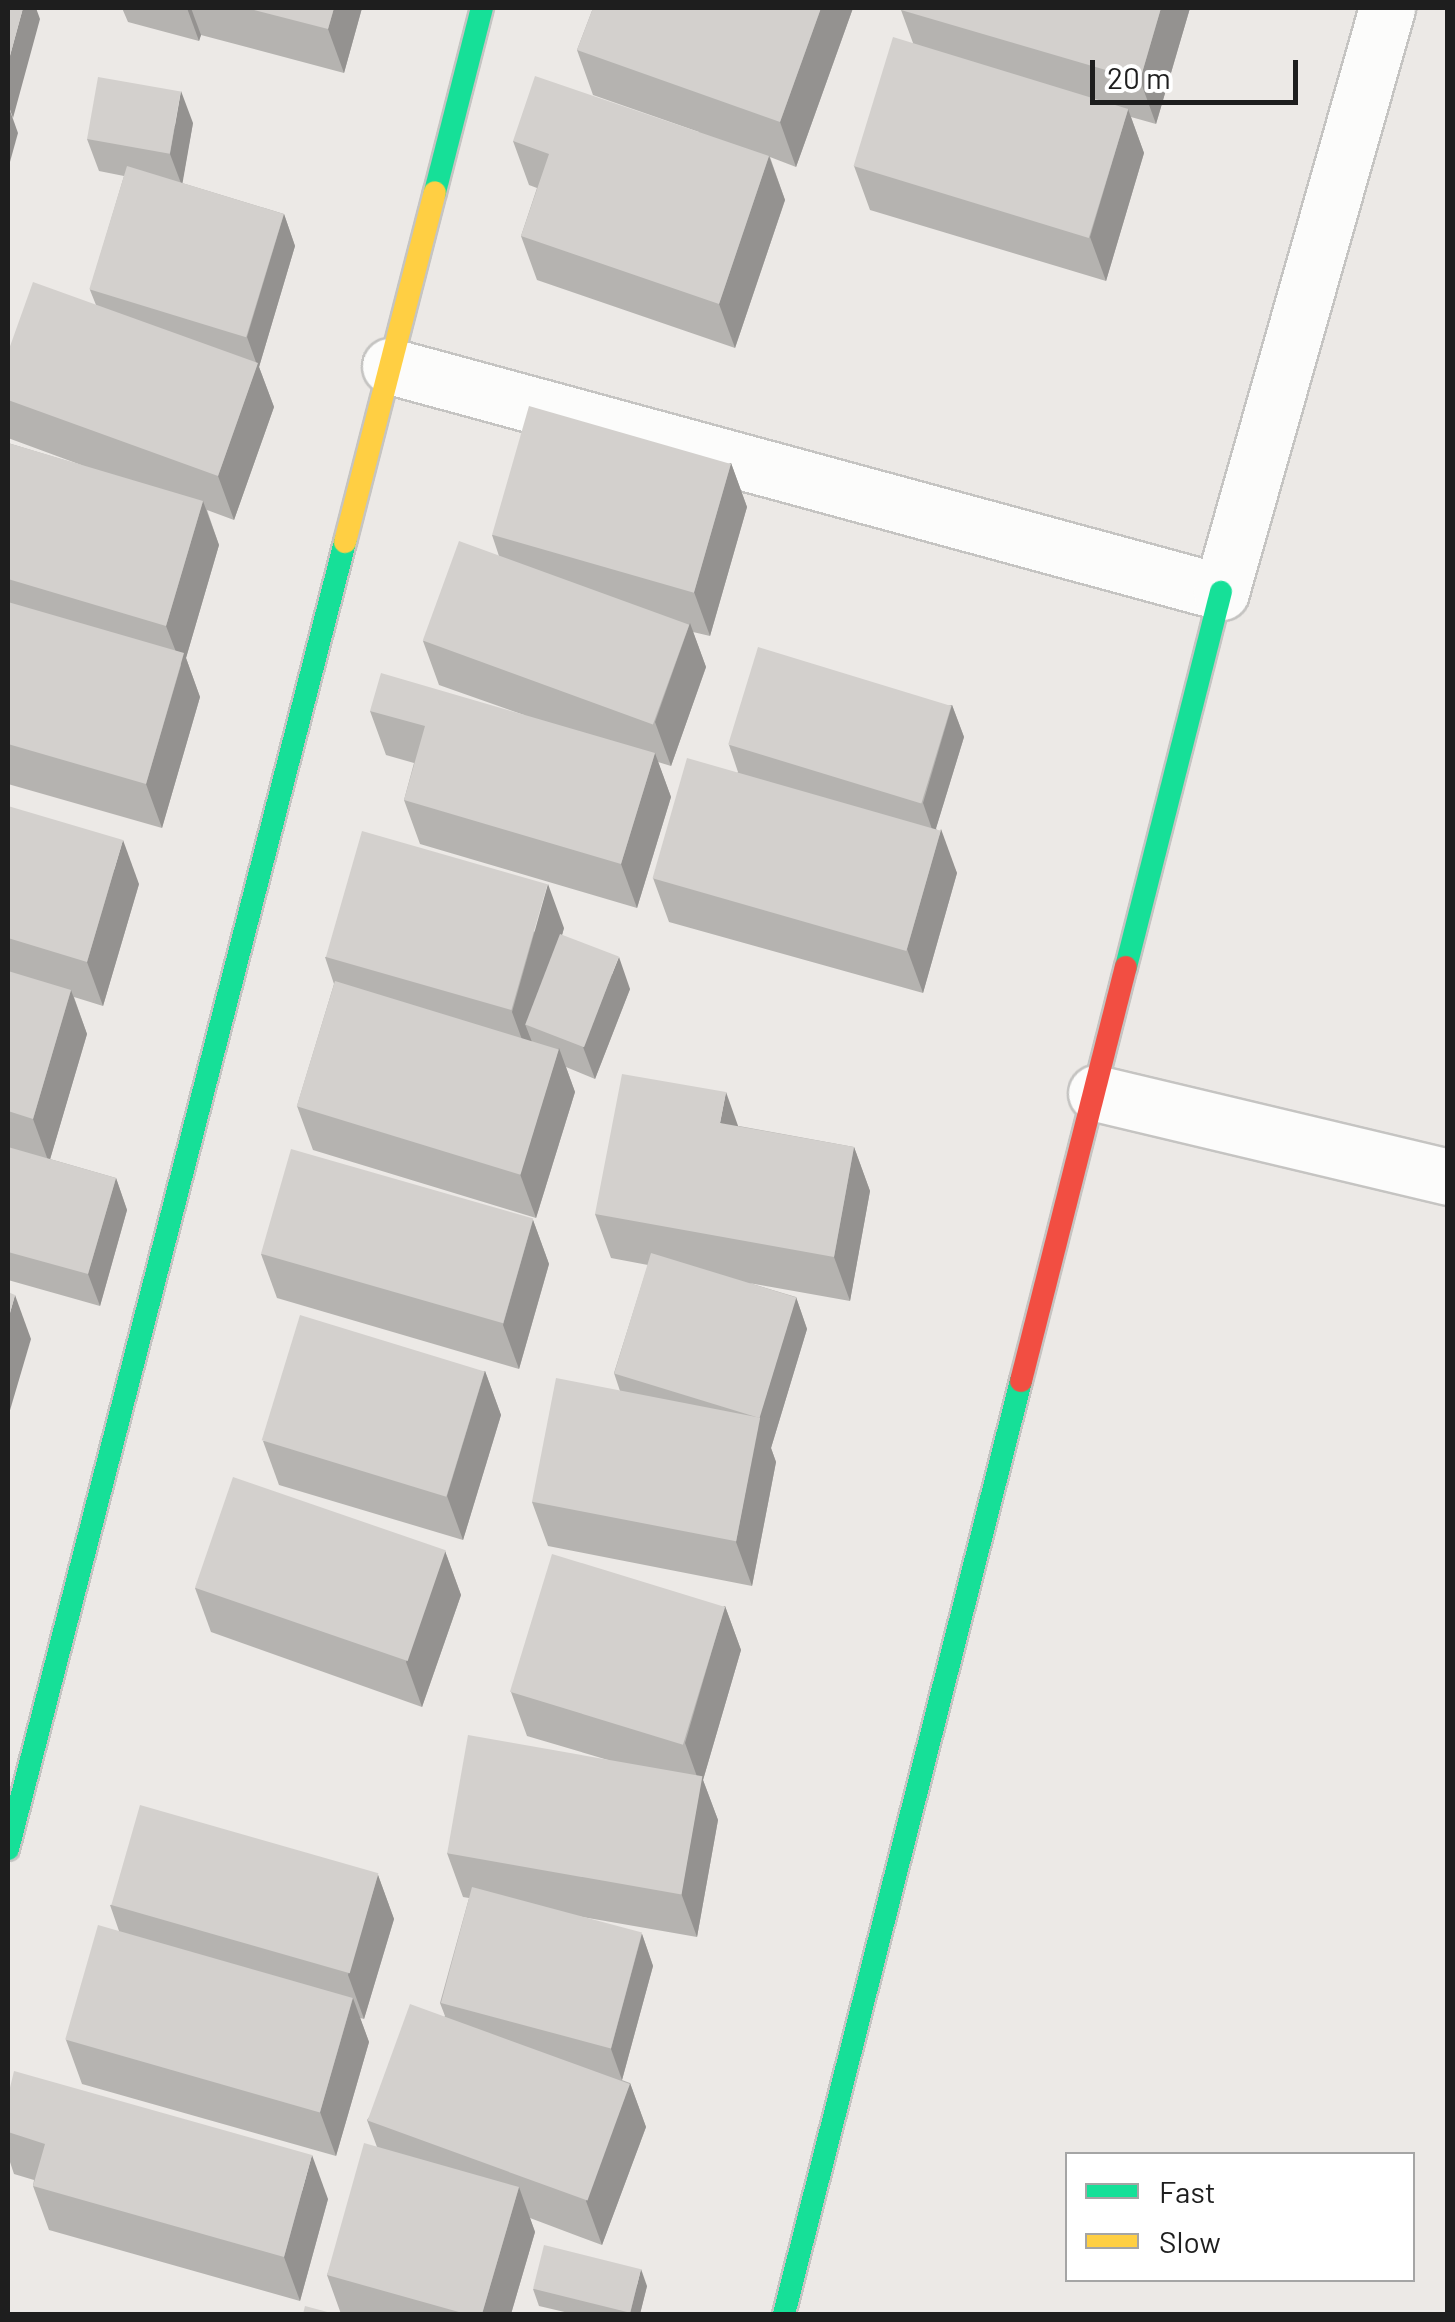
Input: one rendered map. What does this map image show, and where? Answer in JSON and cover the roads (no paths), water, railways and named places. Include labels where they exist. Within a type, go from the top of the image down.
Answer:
[{"type":"street","points":[[8,1849],[482,8]]},
{"type":"street","points":[[784,2314],[1222,592],[1387,8]]},
{"type":"street","points":[[390,366],[1222,592]]},
{"type":"street","points":[[1096,1094],[1448,1177]]}]
